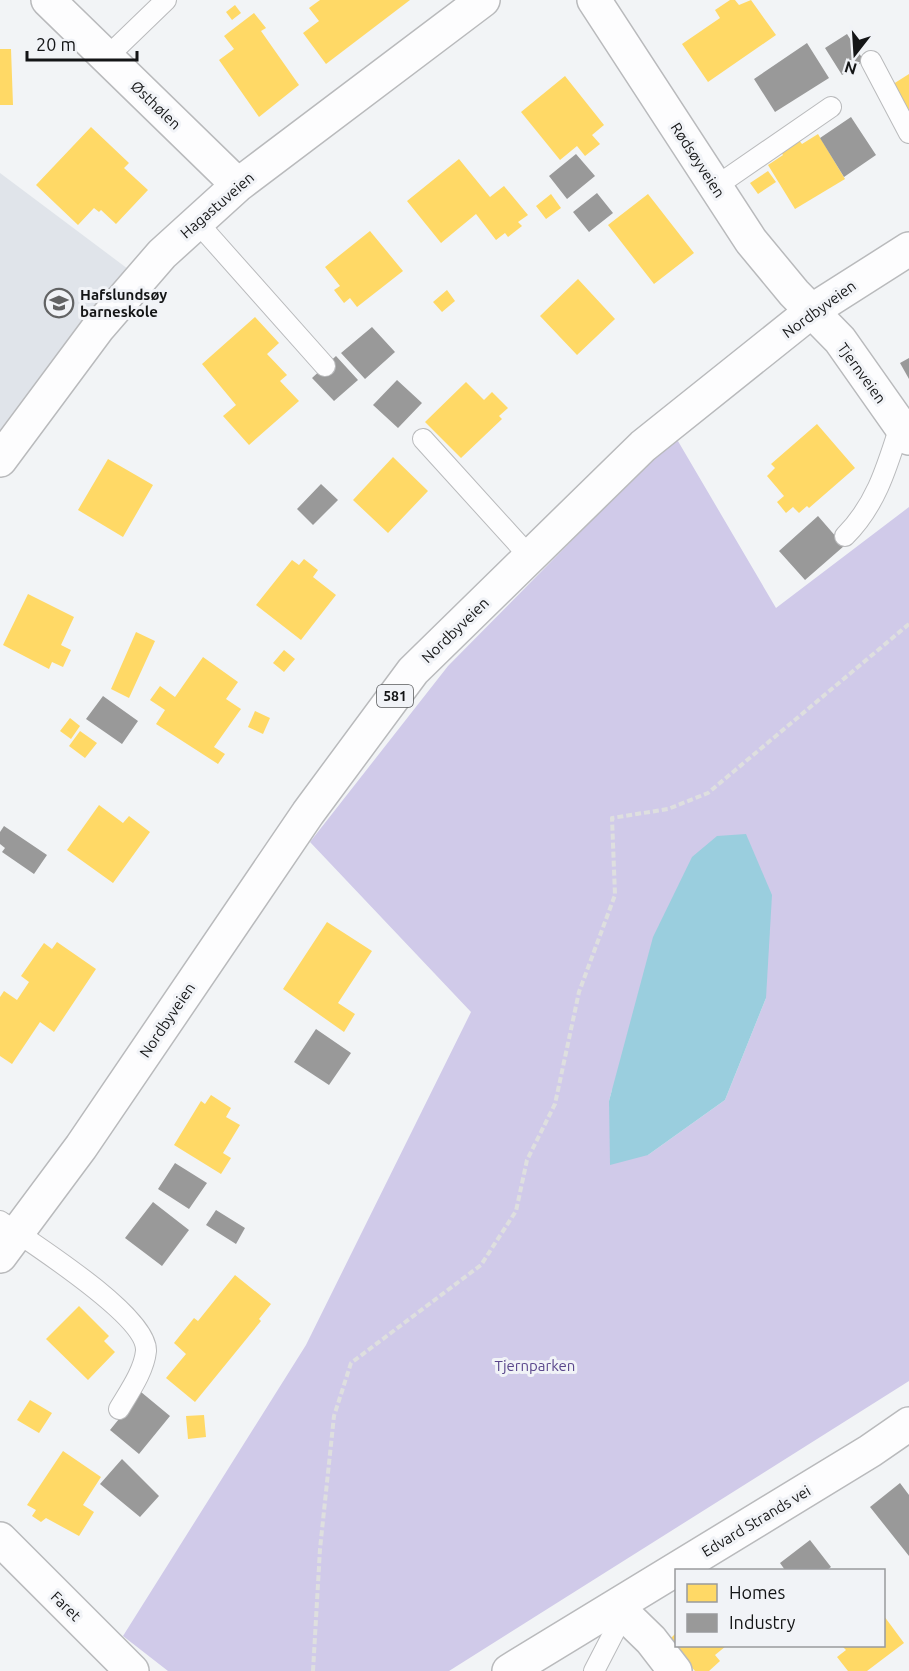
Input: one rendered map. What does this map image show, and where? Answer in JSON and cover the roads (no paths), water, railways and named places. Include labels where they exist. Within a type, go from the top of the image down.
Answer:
[{"type":"street","name":"Østhølen","points":[[48,0],[238,185]]},
{"type":"street","name":"Hagastuveien","points":[[0,460],[46,394],[112,311],[162,254],[238,185],[483,0]]},
{"type":"street","name":"Rødsøyveien","points":[[594,0],[751,242],[794,293],[813,310]]},
{"type":"street","name":"Nordbyveien","points":[[6,1236],[81,1148],[308,813],[413,671],[643,446],[813,310],[909,249]]},
{"type":"street","name":"Tjernveien","points":[[813,310],[840,340],[905,432]]},
{"type":"street","name":"Edvard Strands vei","points":[[684,1569],[909,1424]]},
{"type":"street","name":"Faret","points":[[0,1539],[132,1671]]},
{"type":"street","name":"Edvard Strands vei","points":[[509,1671],[620,1610],[675,1575]]},
{"type":"street","points":[[620,1610],[651,1640],[675,1671]]},
{"type":"lane","points":[[107,57],[166,0]]},
{"type":"lane","points":[[870,61],[909,133]]},
{"type":"lane","points":[[716,187],[831,107]]},
{"type":"lane","points":[[197,222],[325,366]]},
{"type":"lane","points":[[845,536],[873,502],[905,432]]},
{"type":"lane","points":[[423,439],[530,557]]},
{"type":"lane","points":[[6,1236],[111,1303],[132,1322],[144,1339],[146,1350],[142,1365],[119,1409]]},
{"type":"lane","points":[[594,1671],[606,1651],[620,1610]]},
{"type":"water","points":[[746,834],[772,895],[766,998],[725,1100],[648,1155],[610,1165],[609,1101],[653,937],[692,857],[717,836]]},
{"type":"place","name":"Hafslundsøy barneskole","points":[[59,303]]},
{"type":"park label","name":"Tjernparken","points":[[535,1365]]}]
